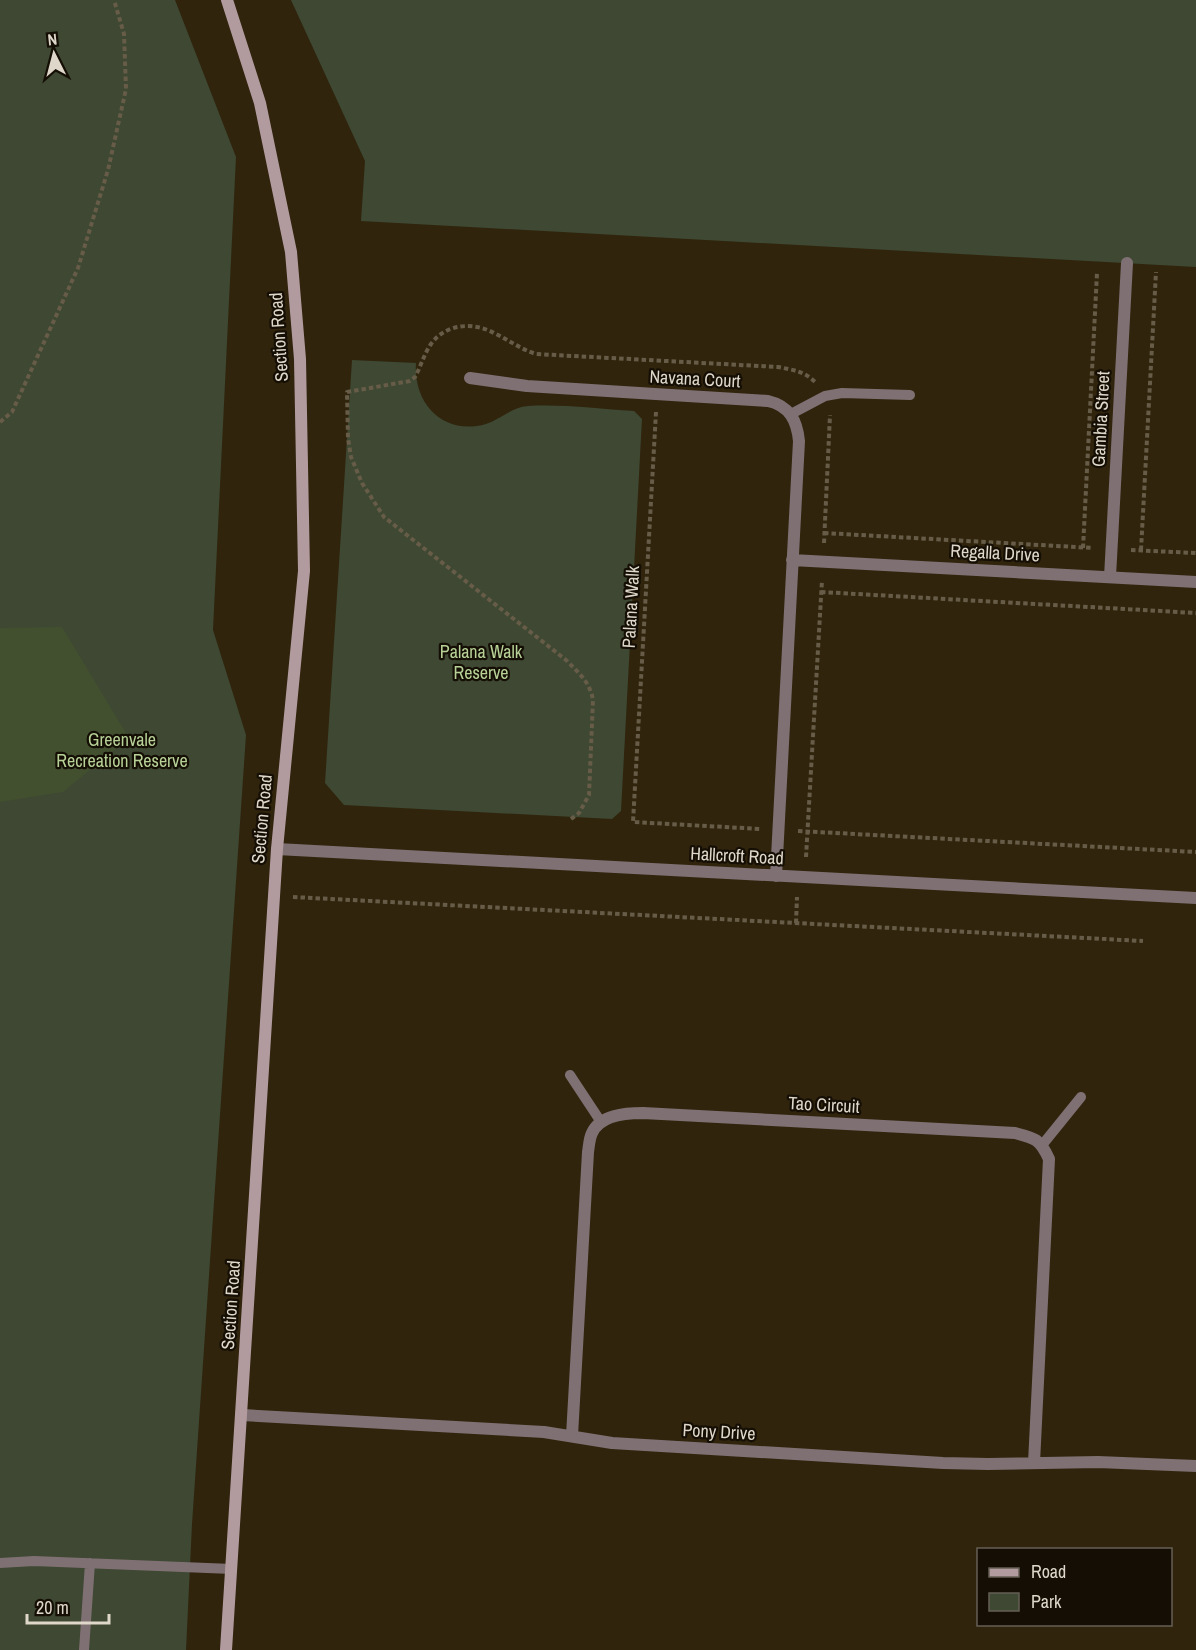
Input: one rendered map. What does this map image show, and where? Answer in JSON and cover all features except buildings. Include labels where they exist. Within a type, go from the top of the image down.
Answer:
[{"type":"street","name":"Section Road","points":[[226,1650],[277,849],[304,571],[300,359],[291,252],[260,103],[227,0]]},
{"type":"street","name":"Gambia Street","points":[[1110,577],[1127,263]]},
{"type":"street","name":"Navana Court","points":[[470,378],[527,386],[768,401],[777,403],[791,414]]},
{"type":"street","points":[[776,876],[799,441],[797,426],[791,414]]},
{"type":"street","name":"Regalla Drive","points":[[792,560],[1196,582]]},
{"type":"street","name":"Hallcroft Road","points":[[277,849],[1196,898]]},
{"type":"street","name":"Tao Circuit","points":[[601,1122],[617,1115],[643,1113],[1015,1132],[1043,1144]]},
{"type":"street","points":[[573,1436],[588,1152],[592,1133],[601,1122]]},
{"type":"street","points":[[1034,1463],[1049,1176],[1049,1159],[1043,1144]]},
{"type":"street","name":"Pony Drive","points":[[242,1415],[489,1429],[573,1436],[612,1443],[920,1462],[988,1464],[1098,1462],[1196,1466]]},
{"type":"lane","points":[[791,414],[825,396],[842,393],[910,395]]},
{"type":"lane","points":[[570,1075],[601,1122]]},
{"type":"lane","points":[[1043,1144],[1081,1097]]},
{"type":"lane","points":[[0,1563],[34,1560],[232,1569]]},
{"type":"lane","points":[[84,1650],[90,1563]]},
{"type":"path","points":[[0,422],[12,412],[78,268],[108,170],[126,89],[124,34],[114,0]]},
{"type":"path","points":[[1141,550],[1156,272]]},
{"type":"path","points":[[1083,549],[1097,273]]},
{"type":"path","points":[[571,819],[579,813],[589,795],[592,691],[584,678],[558,653],[384,517],[362,483],[351,457],[348,438],[347,392],[410,381],[415,377],[433,341],[453,328],[472,325],[496,333],[521,350],[536,354],[797,370],[818,384],[830,412],[807,831]]},
{"type":"path","name":"Palana Walk","points":[[657,395],[633,822],[777,830]]},
{"type":"path","points":[[824,533],[1083,549],[1112,548],[1196,553]]},
{"type":"path","points":[[821,592],[1196,613]]},
{"type":"path","points":[[777,830],[1196,852]]},
{"type":"path","points":[[274,896],[1143,941]]},
{"type":"green space","name":"Greenvale Recreation Reserve","points":[[0,0],[175,0],[236,157],[213,630],[246,735],[192,1524],[186,1650],[0,1650]]},
{"type":"green space","points":[[291,0],[1196,0],[1196,267],[361,221],[365,161]]},
{"type":"green space","name":"Palana Walk Reserve","points":[[352,360],[416,363],[416,378],[426,403],[445,421],[457,425],[471,427],[486,424],[528,406],[568,406],[634,411],[642,419],[621,811],[612,819],[344,805],[325,783]]},
{"type":"green space","points":[[62,627],[129,738],[63,792],[0,802],[0,628]]}]
